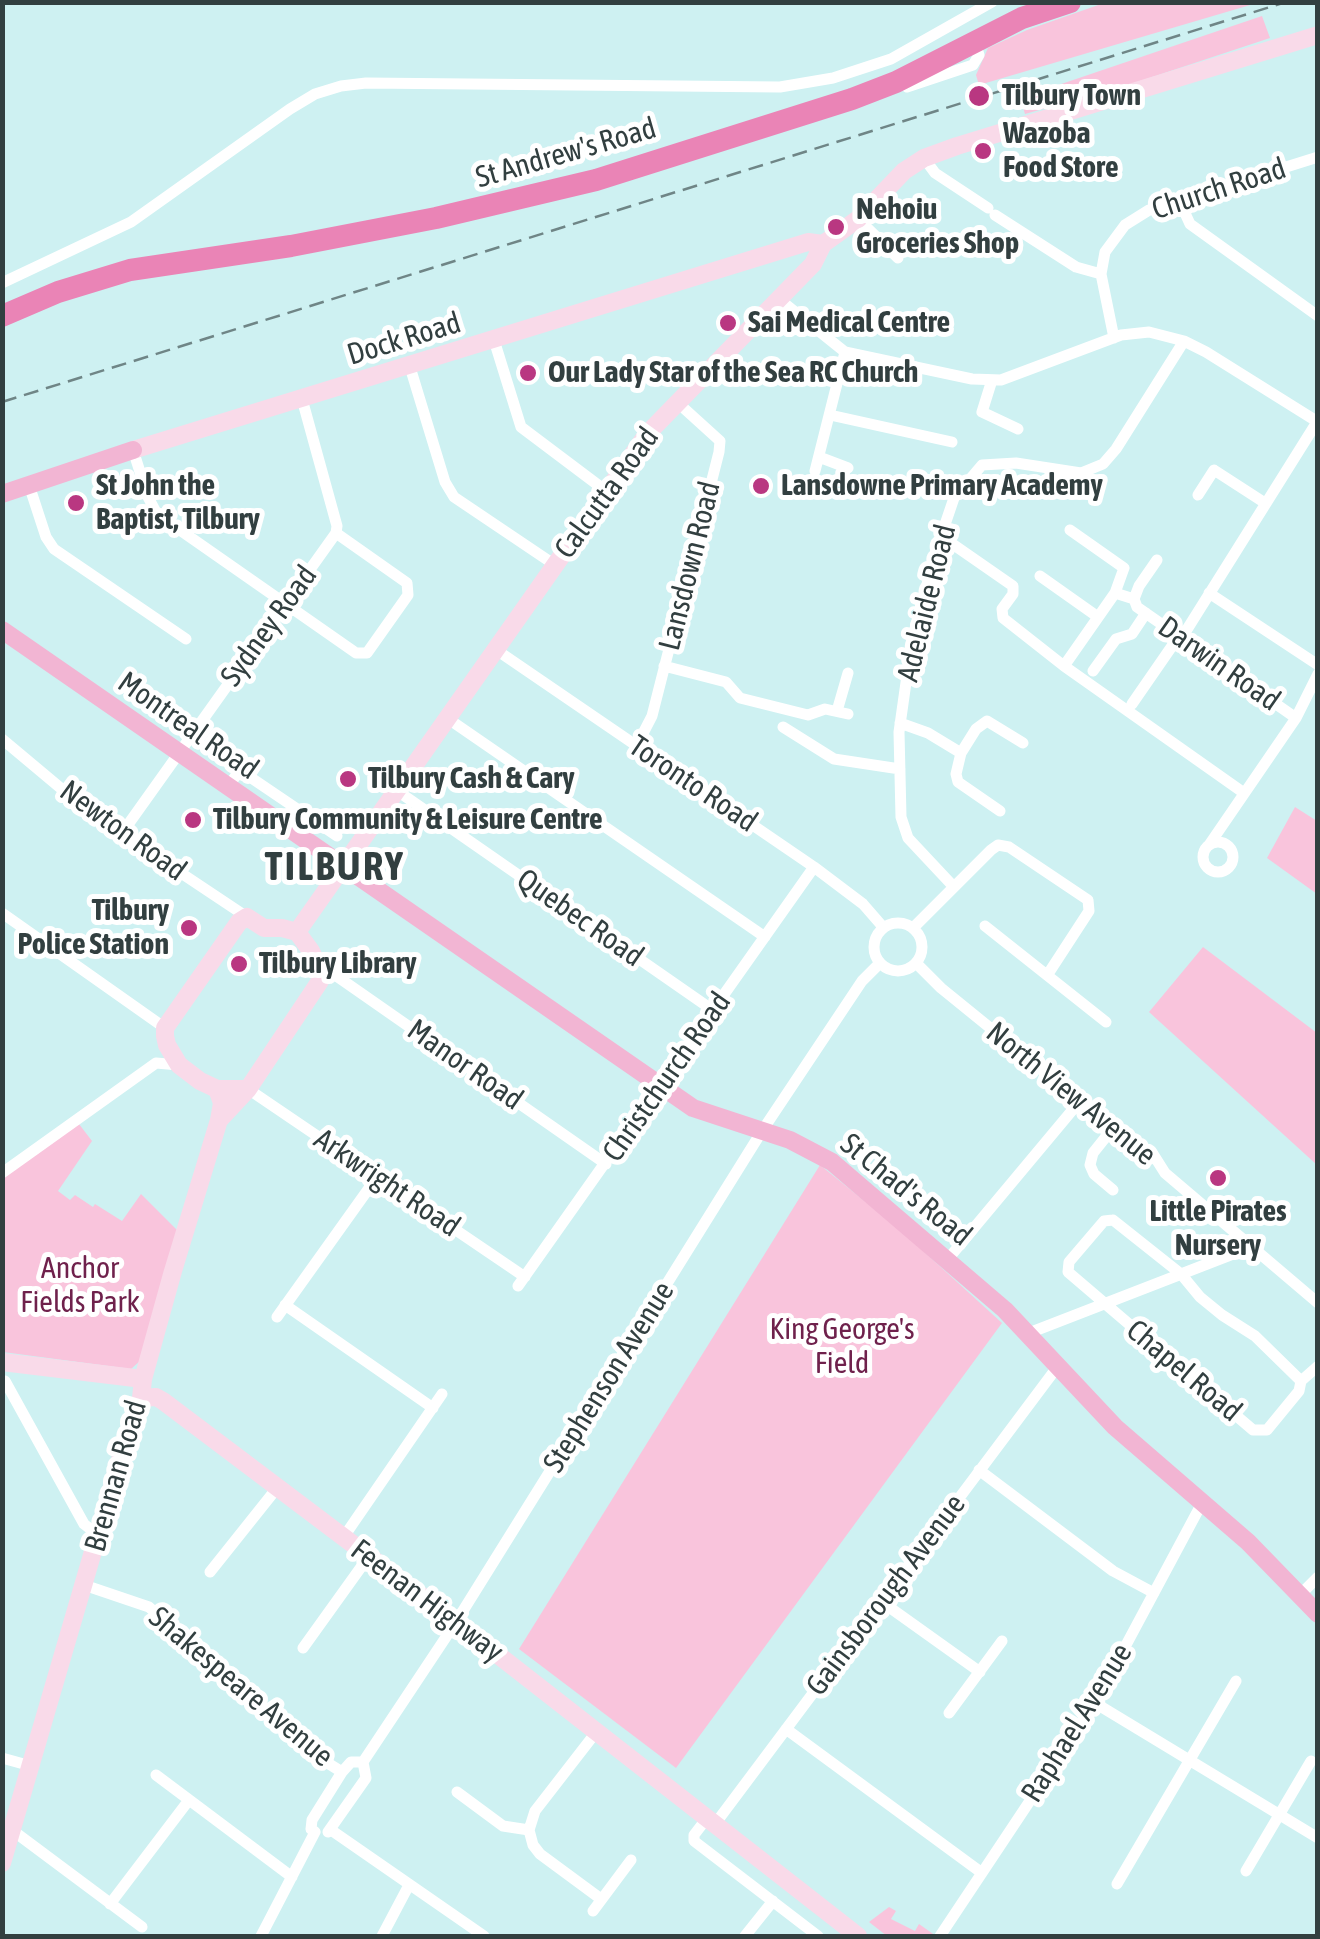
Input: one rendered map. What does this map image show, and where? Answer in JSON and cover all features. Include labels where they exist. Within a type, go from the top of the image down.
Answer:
[{"type":"highway","name":"St Andrew's Road","points":[[2,316],[58,292],[130,270],[292,246],[514,202],[614,174],[852,99],[896,82],[1022,18],[1070,2]]},
{"type":"main road","name":"Dock Road","points":[[2,494],[133,450]]},
{"type":"main road","name":"Montreal Road","points":[[2,630],[344,866]]},
{"type":"main road","name":"St Chad's Road","points":[[344,866],[693,1108],[800,1144],[832,1162],[1029,1333],[1130,1442],[1248,1542],[1318,1614]]},
{"type":"street","points":[[2,284],[131,222],[290,109],[315,94],[340,86],[381,83],[780,87],[832,78],[891,59],[992,2]]},
{"type":"street","points":[[921,160],[1318,35]]},
{"type":"street","name":"Church Road","points":[[1101,274],[1105,252],[1125,224],[1150,210],[1318,157]]},
{"type":"street","points":[[921,160],[1076,267],[1101,274],[1114,338]]},
{"type":"street","name":"Calcutta Road","points":[[344,866],[648,432],[813,264],[823,244],[858,218],[921,160]]},
{"type":"street","points":[[1178,200],[1190,224],[1318,316]]},
{"type":"street","points":[[858,218],[898,258]]},
{"type":"street","name":"Dock Road","points":[[133,450],[808,242],[823,244]]},
{"type":"street","points":[[779,299],[846,352],[894,365],[992,380],[1114,338],[1149,332],[1184,341],[1317,422],[1209,593],[1132,704]]},
{"type":"street","points":[[494,340],[521,427],[606,491]]},
{"type":"street","name":"Adelaide Road","points":[[953,886],[908,838],[901,817],[900,724],[912,640],[954,498],[982,465],[1016,462],[1081,474],[1103,464],[1116,450],[1184,341]]},
{"type":"street","points":[[816,470],[846,352]]},
{"type":"street","points":[[410,367],[444,482],[454,496],[555,564]]},
{"type":"street","points":[[992,380],[982,412],[1018,429]]},
{"type":"street","name":"Sydney Road","points":[[122,833],[336,533],[302,399]]},
{"type":"street","name":"Lansdown Road","points":[[638,745],[652,716],[720,452],[720,442],[677,402]]},
{"type":"street","points":[[830,415],[952,442]]},
{"type":"street","points":[[133,450],[157,514],[356,653],[367,653],[408,594],[407,583],[336,533]]},
{"type":"street","points":[[819,457],[848,468]]},
{"type":"street","points":[[1198,494],[1214,470],[1264,503]]},
{"type":"street","points":[[29,485],[46,537],[54,549],[186,639]]},
{"type":"street","points":[[1064,666],[1114,593],[1124,568],[1070,530]]},
{"type":"street","points":[[941,536],[1013,586],[1013,594],[1002,609],[1003,618],[1244,793]]},
{"type":"street","name":"Darwin Road","points":[[1157,560],[1134,599],[1138,607],[1182,633],[1296,718]]},
{"type":"street","points":[[1040,576],[1098,617]]},
{"type":"street","points":[[1114,593],[1134,599]]},
{"type":"street","points":[[1209,593],[1318,665]]},
{"type":"street","points":[[1094,671],[1116,639],[1132,634],[1146,612]]},
{"type":"street","name":"Toronto Road","points":[[495,648],[814,867],[863,904],[883,928]]},
{"type":"street","points":[[664,666],[726,682],[740,698],[808,715],[825,709],[842,712],[848,673]]},
{"type":"street","points":[[1209,845],[1296,718],[1318,674]]},
{"type":"street","points":[[447,718],[765,938]]},
{"type":"street","points":[[1000,811],[958,782],[961,753],[980,724],[987,721],[1023,744]]},
{"type":"street","points":[[900,724],[928,733],[961,753]]},
{"type":"street","points":[[783,728],[834,759],[900,769]]},
{"type":"street","name":"Newton Road","points":[[2,739],[88,811],[246,918]]},
{"type":"street","points":[[228,787],[237,774],[244,773],[337,836]]},
{"type":"street","name":"Quebec Road","points":[[396,790],[714,1011]]},
{"type":"street","points":[[914,928],[998,845],[1008,848],[1088,900],[1089,911],[1048,974]]},
{"type":"street","points":[[297,932],[344,866]]},
{"type":"street","name":"Christchurch Road","points":[[522,1282],[814,867]]},
{"type":"street","points":[[2,913],[165,1034],[179,1065]]},
{"type":"street","points":[[2,1172],[156,1062],[165,1034],[239,922],[246,918],[264,928],[297,932],[321,972],[320,981],[248,1089],[219,1120]]},
{"type":"street","points":[[898,922],[914,928],[922,947],[916,963],[900,971],[880,963],[874,942],[883,928],[898,922]]},
{"type":"street","points":[[985,926],[1106,1022]]},
{"type":"street","name":"Stephenson Avenue","points":[[362,1762],[456,1622],[762,1131],[862,981],[880,963]]},
{"type":"street","name":"North View Avenue","points":[[916,963],[940,988],[1080,1101],[1153,1154],[1165,1173],[1318,1303]]},
{"type":"street","name":"Manor Road","points":[[321,972],[335,975],[606,1164]]},
{"type":"street","points":[[156,1062],[179,1065],[216,1089],[248,1089]]},
{"type":"street","name":"Brennan Road","points":[[2,1863],[219,1120],[222,1103],[216,1089]]},
{"type":"street","name":"Arkwright Road","points":[[248,1089],[522,1282]]},
{"type":"street","points":[[948,1259],[1080,1101]]},
{"type":"street","points":[[1113,1190],[1094,1174],[1090,1165],[1093,1153],[1114,1128]]},
{"type":"street","points":[[276,1316],[377,1177]]},
{"type":"street","points":[[1104,1302],[1067,1269],[1109,1219],[1181,1274],[1200,1297],[1229,1321],[1246,1328],[1302,1380],[1318,1366]]},
{"type":"street","points":[[1029,1333],[1251,1247]]},
{"type":"street","name":"Chapel Road","points":[[1104,1302],[1257,1432],[1267,1430],[1299,1391],[1302,1380]]},
{"type":"street","points":[[285,1304],[433,1408]]},
{"type":"street","name":"Gainsborough Avenue","points":[[711,1821],[786,1728],[1058,1366]]},
{"type":"street","points":[[4,1371],[84,1524],[98,1534]]},
{"type":"street","name":"Feenan Highway","points":[[4,1371],[142,1388],[160,1399],[456,1622],[858,1936]]},
{"type":"street","points":[[344,1538],[442,1394]]},
{"type":"street","points":[[979,1470],[1112,1570],[1154,1594]]},
{"type":"street","points":[[210,1572],[278,1488]]},
{"type":"street","name":"Raphael Avenue","points":[[940,1936],[1095,1703],[1202,1503]]},
{"type":"street","points":[[302,1648],[369,1556]]},
{"type":"street","points":[[1300,1595],[1318,1577]]},
{"type":"street","name":"Shakespeare Avenue","points":[[84,1585],[149,1608],[305,1749],[342,1772]]},
{"type":"street","points":[[882,1602],[980,1672]]},
{"type":"street","points":[[949,1712],[1002,1642]]},
{"type":"street","points":[[1117,1884],[1236,1681]]},
{"type":"street","points":[[1095,1703],[1318,1838]]},
{"type":"street","points":[[786,1728],[982,1874]]},
{"type":"street","points":[[597,1731],[535,1810],[530,1830],[533,1845],[596,1905],[631,1860]]},
{"type":"street","points":[[2,1758],[31,1766]]},
{"type":"street","points":[[1246,1870],[1312,1761]]},
{"type":"street","points":[[351,1762],[362,1762],[366,1778],[331,1830],[315,1832],[311,1830],[312,1820],[342,1772],[351,1762]]},
{"type":"street","points":[[156,1775],[292,1877]]},
{"type":"street","points":[[457,1792],[502,1826],[530,1830]]},
{"type":"street","points":[[110,1904],[189,1800]]},
{"type":"street","points":[[711,1821],[693,1840],[818,1936]]},
{"type":"street","points":[[12,1830],[142,1927]]},
{"type":"street","points":[[331,1830],[484,1936]]},
{"type":"street","points":[[261,1936],[315,1832]]},
{"type":"street","points":[[382,1936],[409,1885]]},
{"type":"street","points":[[745,1936],[773,1901]]},
{"type":"green space","points":[[1104,3],[1257,3],[979,85],[976,75],[988,48]]},
{"type":"green space","points":[[1262,16],[1270,38],[1025,114],[1020,98]]},
{"type":"green space","points":[[1295,807],[1317,821],[1317,894],[1267,858]]},
{"type":"green space","points":[[1203,947],[1317,1033],[1317,1165],[1149,1012]]},
{"type":"green space","name":"Anchor Fields Park","points":[[79,1124],[92,1141],[58,1191],[70,1200],[75,1195],[93,1207],[95,1204],[122,1221],[141,1194],[179,1232],[141,1360],[131,1369],[3,1352],[2,1178]]},
{"type":"green space","name":"King George's Field","points":[[820,1165],[899,1229],[1002,1323],[676,1768],[519,1649]]},
{"type":"green space","points":[[889,1907],[896,1911],[891,1919],[915,1931],[919,1924],[936,1936],[887,1936],[869,1922]]},
{"type":"railway","points":[[2,402],[1286,2]]},
{"type":"place","name":"Tilbury Town","points":[[979,96]]},
{"type":"place","name":"Wazoba Food Store","points":[[983,151]]},
{"type":"place","name":"Nehoiu Groceries Shop","points":[[836,227]]},
{"type":"place","name":"Sai Medical Centre","points":[[728,323]]},
{"type":"place","name":"Our Lady Star of the Sea RC Church","points":[[528,373]]},
{"type":"place","name":"Lansdowne Primary Academy","points":[[761,486]]},
{"type":"place","name":"St John the Baptist, Tilbury","points":[[76,503]]},
{"type":"place","name":"Tilbury Cash & Cary","points":[[348,779]]},
{"type":"place","name":"Tilbury Community & Leisure Centre","points":[[193,820]]},
{"type":"place","name":"Tilbury Police Station","points":[[189,928]]},
{"type":"place","name":"Tilbury Library","points":[[239,964]]},
{"type":"place","name":"Little Pirates Nursery","points":[[1218,1178]]},
{"type":"district","name":"TILBURY","points":[[335,867]]}]
